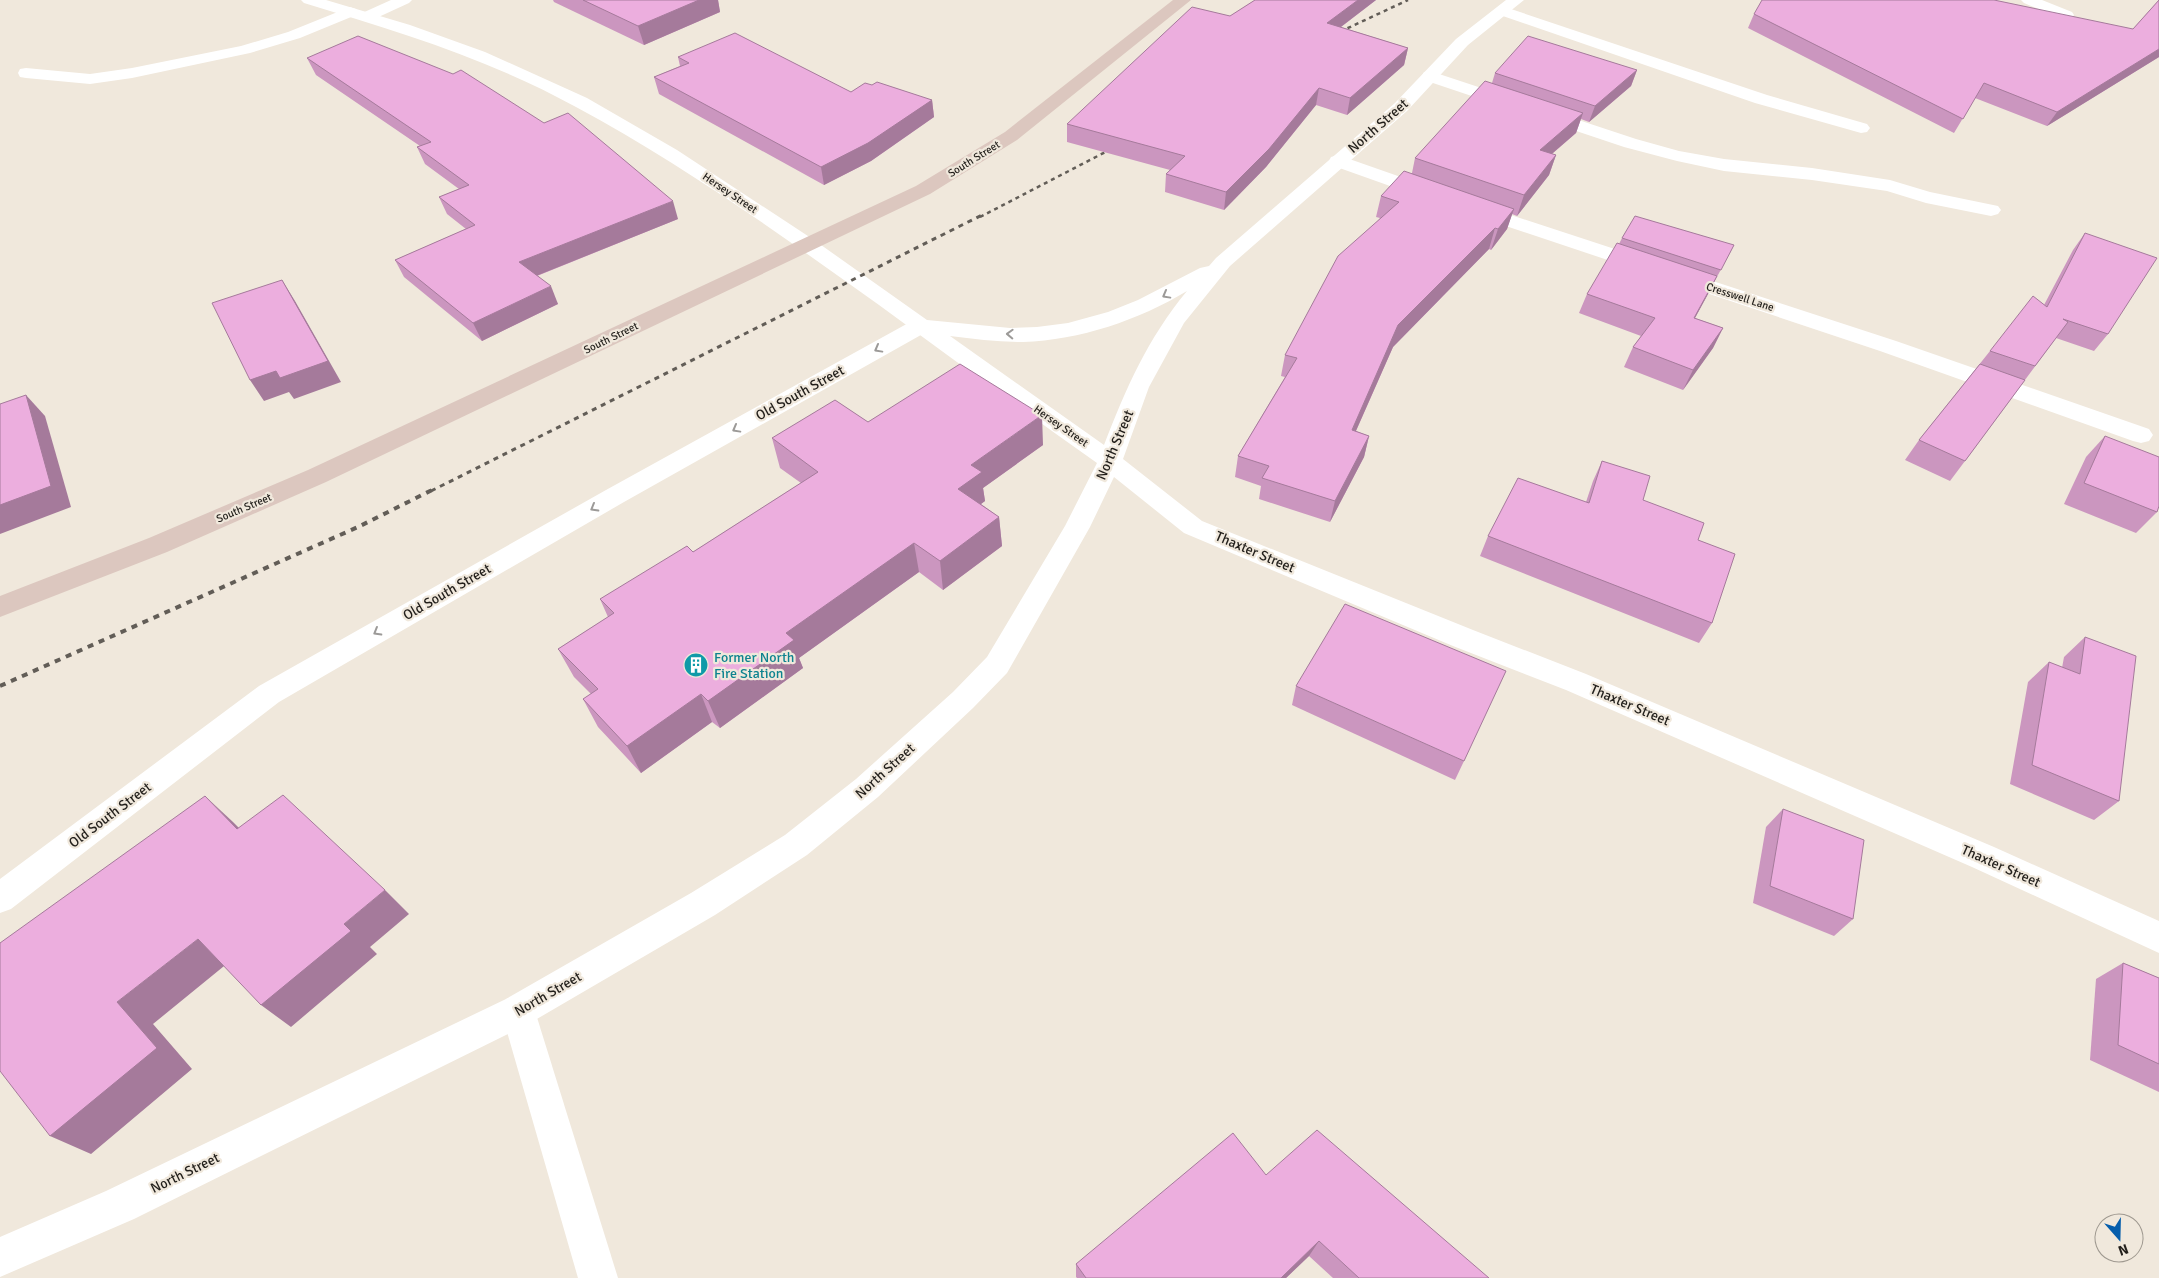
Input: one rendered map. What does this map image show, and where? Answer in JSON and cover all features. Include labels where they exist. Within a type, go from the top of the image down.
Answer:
[{"type":"main road","name":"South Street","points":[[0,607],[158,545],[317,476],[923,190],[966,166],[1011,136],[1183,0]]},
{"type":"street","name":"Hersey Street","points":[[309,0],[479,55],[581,102],[671,154],[807,244],[1110,461]]},
{"type":"street","points":[[26,73],[90,79],[132,73],[244,50],[404,0]]},
{"type":"street","points":[[2029,0],[2066,15]]},
{"type":"street","points":[[1509,6],[1761,99],[1861,128]]},
{"type":"street","name":"North Street","points":[[0,1257],[120,1204],[518,1011],[704,904],[796,844],[867,788],[963,700],[996,665],[1077,527],[1110,461],[1138,387],[1174,320],[1223,262],[1401,107],[1462,42],[1509,6]]},
{"type":"street","points":[[1430,76],[1630,143],[1677,156],[1724,165],[1812,174],[1890,186],[1926,198],[1990,210]]},
{"type":"street","name":"Cresswell Lane","points":[[1338,161],[1450,201],[1888,346],[2141,435]]},
{"type":"street","points":[[920,326],[979,333],[1035,335],[1062,330],[1111,318],[1160,298],[1223,262]]},
{"type":"street","name":"Old South Street","points":[[0,898],[269,694],[615,496],[920,326]]},
{"type":"street","name":"Thaxter Street","points":[[1110,461],[1193,527],[1463,638],[1576,682],[1982,857],[2159,937]]},
{"type":"street","points":[[518,1011],[598,1278]]},
{"type":"building","points":[[583,0],[699,0],[638,26]]},
{"type":"building","points":[[1255,0],[1358,0],[1327,23],[1408,48],[1350,98],[1319,88],[1269,149],[1226,192],[1166,174],[1185,156],[1067,124],[1192,7],[1230,16]]},
{"type":"building","points":[[1762,0],[1994,0],[2133,29],[2159,0],[2159,49],[2057,112],[1984,83],[1963,119],[1754,14]]},
{"type":"building","points":[[735,33],[851,92],[865,83],[872,85],[877,82],[932,100],[868,143],[821,167],[654,77],[689,63],[678,57]]},
{"type":"building","points":[[358,36],[453,74],[461,70],[544,123],[568,113],[673,201],[519,262],[551,286],[473,323],[395,260],[475,225],[439,197],[469,185],[417,147],[431,142],[307,58]]},
{"type":"building","points":[[1528,36],[1637,70],[1595,106],[1495,73]]},
{"type":"building","points":[[1485,81],[1583,113],[1540,150],[1556,155],[1524,195],[1415,158]]},
{"type":"building","points":[[1404,171],[1514,209],[1498,229],[1495,228],[1398,325],[1352,430],[1369,436],[1335,501],[1262,478],[1269,466],[1238,456],[1297,358],[1285,355],[1338,256],[1399,202],[1381,196]]},
{"type":"building","points":[[1635,216],[1734,245],[1721,270],[1622,238]]},
{"type":"building","points":[[2085,233],[2157,258],[2108,334],[2063,319],[2068,322],[2035,366],[1990,351],[2033,296],[2047,307]]},
{"type":"building","points":[[1617,243],[1717,276],[1694,318],[1723,328],[1693,370],[1633,347],[1655,318],[1587,294]]},
{"type":"building","points":[[282,280],[328,361],[280,378],[276,371],[250,380],[212,303]]},
{"type":"building","points":[[960,364],[1042,415],[971,465],[982,472],[958,489],[999,517],[940,561],[914,543],[786,633],[794,640],[708,701],[701,694],[627,746],[583,699],[598,689],[558,649],[614,613],[600,599],[687,546],[693,552],[818,472],[772,438],[835,400],[868,422]]},
{"type":"building","points":[[1980,364],[2025,380],[1965,461],[1919,440]]},
{"type":"building","points":[[26,395],[51,486],[0,505],[0,404]]},
{"type":"building","points":[[2105,436],[2159,457],[2159,506],[2157,512],[2084,483]]},
{"type":"building","points":[[1602,461],[1650,476],[1643,500],[1704,523],[1698,540],[1735,554],[1712,623],[1488,536],[1518,478],[1589,503]]},
{"type":"building","points":[[1345,604],[1506,671],[1464,761],[1296,686]]},
{"type":"building","points":[[2085,637],[2136,656],[2119,801],[2032,765],[2049,662],[2080,674]]},
{"type":"building","points":[[283,795],[385,890],[344,924],[351,931],[261,1005],[198,939],[117,1002],[157,1048],[50,1136],[0,1071],[0,943],[205,796],[237,829]]},
{"type":"building","points":[[1783,809],[1864,840],[1853,919],[1770,886]]},
{"type":"building","points":[[2123,963],[2159,978],[2159,1064],[2118,1045]]},
{"type":"building","points":[[1317,1130],[1489,1278],[1359,1278],[1319,1241],[1281,1278],[1086,1278],[1076,1264],[1233,1133],[1266,1175]]},
{"type":"railway","points":[[1333,35],[1408,0]]},
{"type":"railway","points":[[980,217],[1117,146]]},
{"type":"railway","points":[[431,491],[982,215]]},
{"type":"railway","points":[[0,686],[358,527],[434,489]]},
{"type":"place","name":"Former North Fire Station","points":[[696,665]]}]
